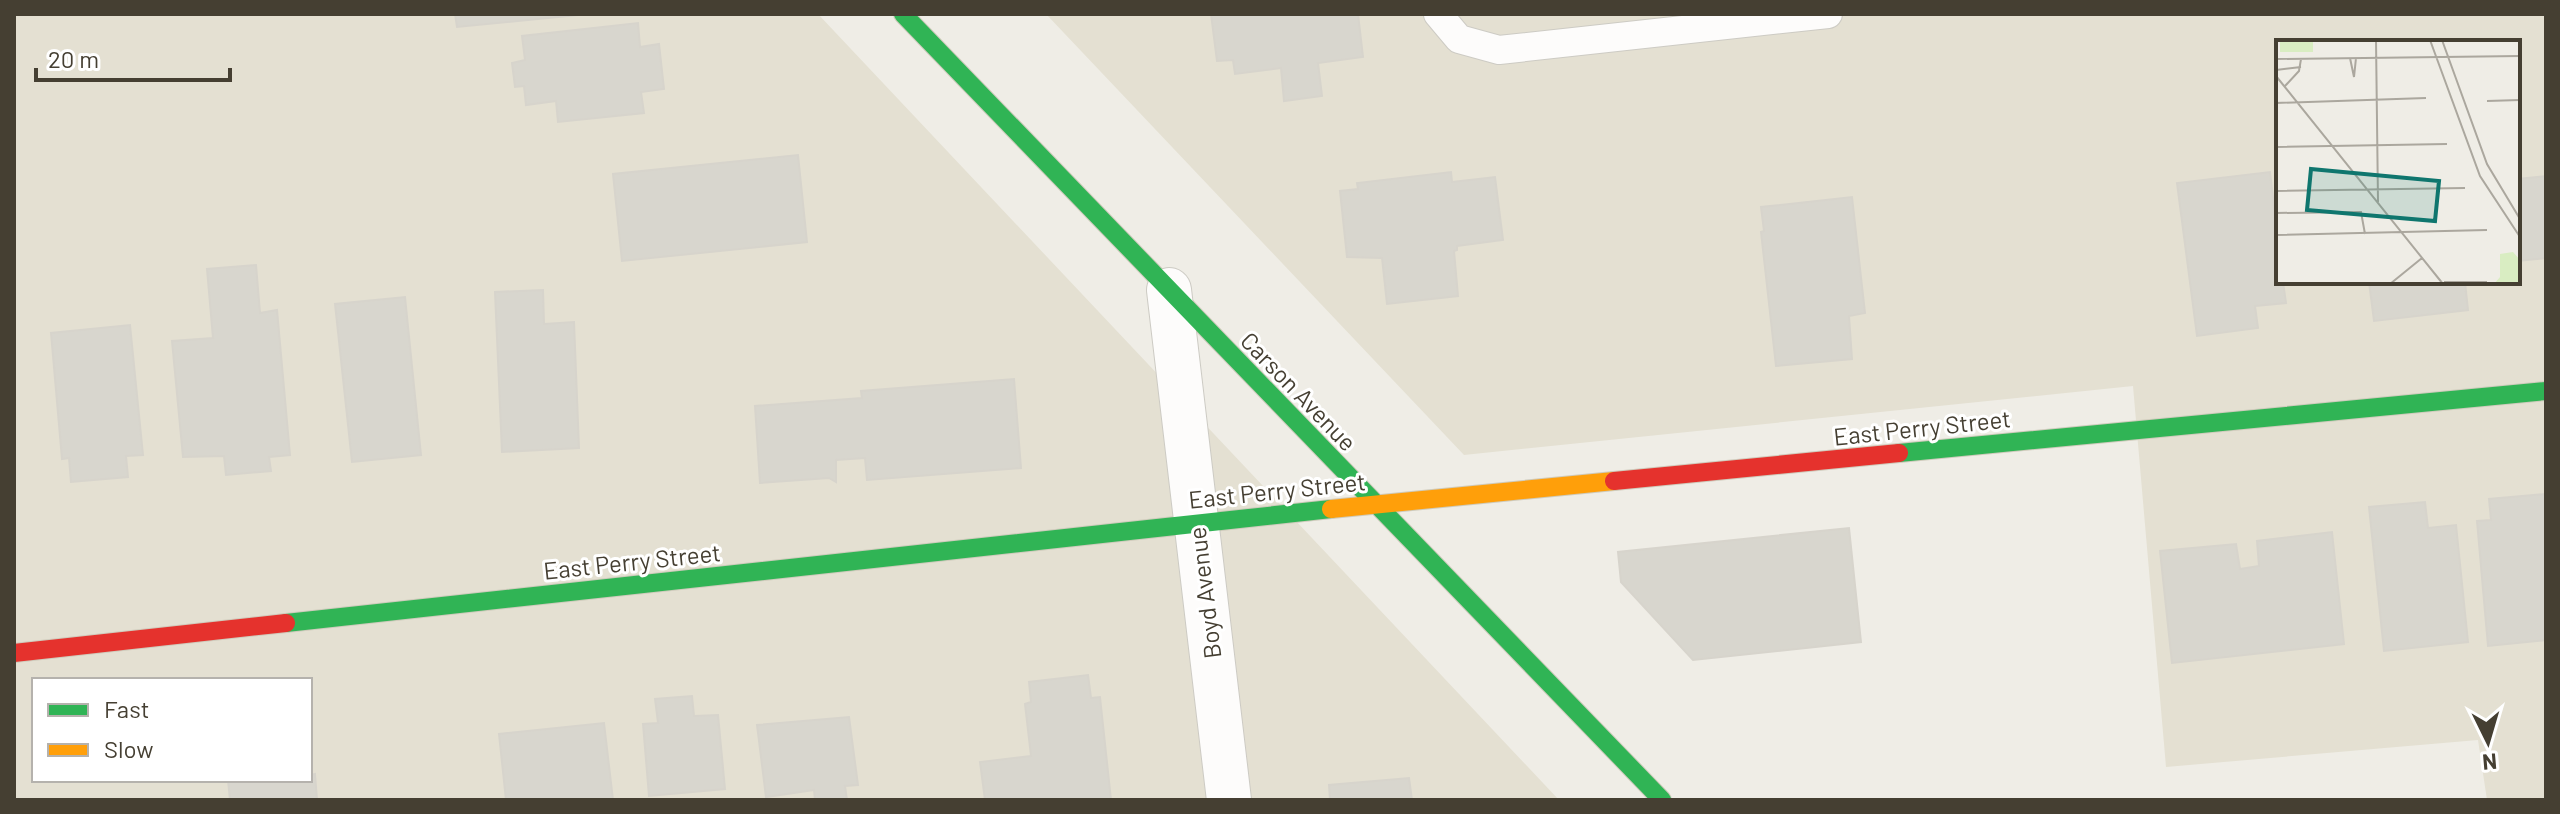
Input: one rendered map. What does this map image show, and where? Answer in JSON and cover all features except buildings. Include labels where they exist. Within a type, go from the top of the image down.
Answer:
[{"type":"street","name":"Carson Avenue","points":[[903,14],[1662,800]]},
{"type":"street","name":"Boyd Avenue","points":[[1169,290],[1229,800]]},
{"type":"street","name":"East Perry Street","points":[[14,653],[1374,504],[2546,391]]},
{"type":"lane","points":[[1438,14],[1459,39],[1499,50],[1828,14]]},
{"type":"shaded area","points":[[14,14],[818,14],[1559,800],[14,800]]},
{"type":"shaded area","points":[[1046,14],[2546,14],[2546,800],[2487,800],[2478,740],[2166,767],[2133,386],[1464,455]]},
{"type":"traffic: fast","points":[[903,14],[1662,800]]},
{"type":"traffic: fast","points":[[1899,453],[2546,391]]},
{"type":"traffic: fast","points":[[286,623],[1331,509]]},
{"type":"traffic: slow","points":[[1331,509],[1614,481]]},
{"type":"traffic: jam","points":[[1614,481],[1899,453]]},
{"type":"traffic: jam","points":[[14,653],[286,623]]}]
